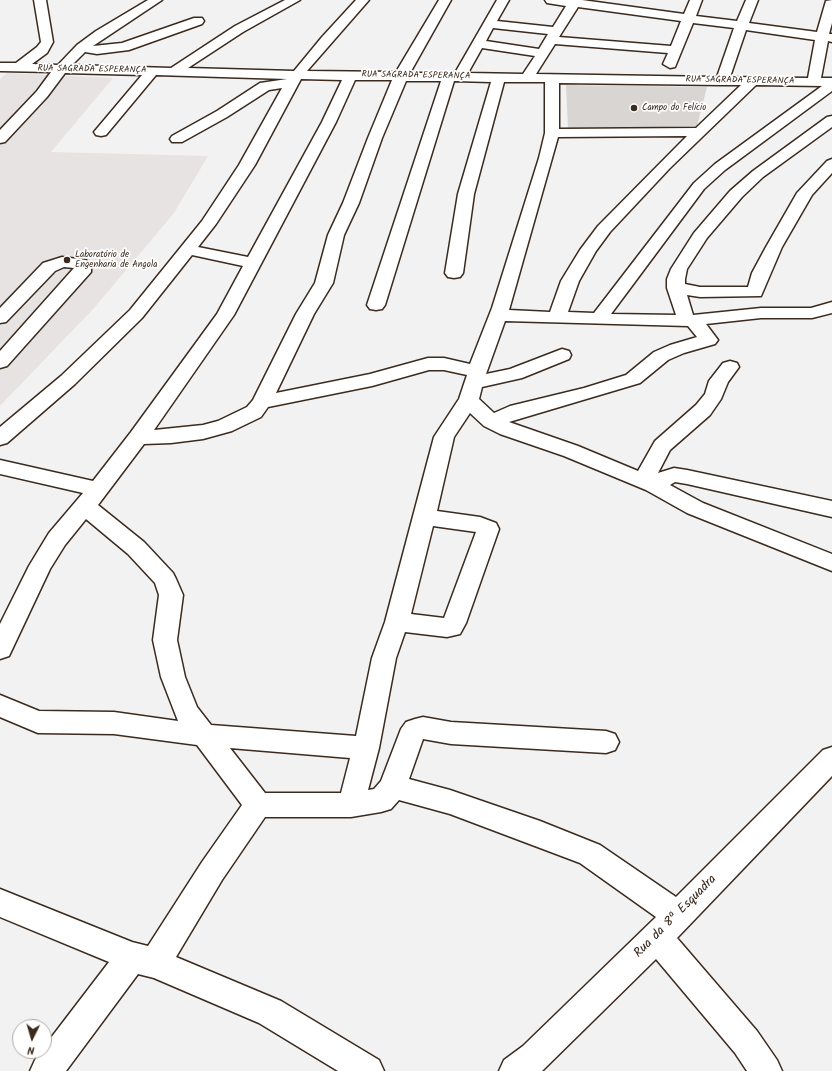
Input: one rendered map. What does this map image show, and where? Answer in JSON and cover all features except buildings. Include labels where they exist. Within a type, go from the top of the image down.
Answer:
[{"type":"street","points":[[18,68],[46,46],[47,42],[40,0]]},
{"type":"street","points":[[0,139],[42,94],[60,70],[82,48],[100,34],[156,0]]},
{"type":"street","points":[[175,71],[238,29],[294,0]]},
{"type":"street","points":[[0,438],[105,346],[136,314],[190,250],[246,165],[295,78],[326,40],[363,0]]},
{"type":"street","points":[[138,437],[171,436],[203,432],[225,426],[254,412],[262,402],[305,314],[324,283],[336,235],[342,219],[351,203],[375,138],[401,76],[445,0]]},
{"type":"street","points":[[376,305],[454,77],[479,44],[503,0]]},
{"type":"street","points":[[551,0],[632,5],[688,19],[827,38]]},
{"type":"street","points":[[663,80],[696,0]]},
{"type":"street","points":[[722,81],[741,26],[752,0]]},
{"type":"street","points":[[814,82],[827,38],[832,1]]},
{"type":"street","points":[[527,78],[575,2]]},
{"type":"street","points":[[82,48],[103,49],[124,47],[198,21]]},
{"type":"street","points":[[490,24],[619,46],[676,50]]},
{"type":"street","points":[[479,44],[543,54]]},
{"type":"street","points":[[610,79],[619,46]]},
{"type":"street","name":"RUA SAGRADA ESPERANÇA","points":[[0,67],[60,70],[175,71],[295,78],[351,75],[814,82],[832,84]]},
{"type":"street","points":[[101,132],[153,71]]},
{"type":"street","points":[[0,649],[40,566],[57,539],[92,498],[138,437],[225,315],[315,149],[351,75]]},
{"type":"street","points":[[177,139],[222,114],[265,86],[295,78]]},
{"type":"street","points":[[454,273],[466,194],[498,78]]},
{"type":"street","points":[[352,805],[366,748],[384,658],[397,622],[444,438],[473,384],[498,315],[546,158],[552,133],[552,78]]},
{"type":"street","points":[[557,317],[570,280],[588,250],[600,234],[631,200],[753,81]]},
{"type":"street","points":[[599,318],[699,186],[720,167],[832,84]]},
{"type":"street","points":[[491,421],[517,411],[589,393],[633,379],[661,356],[677,349],[709,340],[690,320],[676,288],[676,279],[679,269],[696,242],[736,194],[758,174],[832,120]]},
{"type":"street","points":[[552,133],[700,132]]},
{"type":"street","points":[[676,288],[700,292],[755,292],[761,273],[774,247],[805,193],[832,164]]},
{"type":"street","points":[[805,193],[832,188]]},
{"type":"street","points":[[190,250],[253,263]]},
{"type":"street","points":[[0,318],[49,267],[62,262],[80,264],[83,268],[82,272],[0,362]]},
{"type":"street","points":[[498,315],[690,320],[761,313],[812,313],[832,307]]},
{"type":"street","points":[[473,384],[515,374],[562,355]]},
{"type":"street","points":[[262,402],[372,380],[428,364],[444,364],[473,384],[491,421],[507,429],[571,451],[648,483],[695,508],[832,563]]},
{"type":"street","points":[[648,483],[662,446],[704,410],[714,395],[719,381],[730,367]]},
{"type":"street","points":[[0,468],[92,498],[165,579],[171,595],[165,640],[173,677],[186,712],[202,735],[258,805]]},
{"type":"street","points":[[648,483],[674,475],[832,509]]},
{"type":"street","points":[[397,622],[447,628],[452,627],[488,529],[480,525],[425,517]]},
{"type":"street","points":[[0,706],[38,722],[114,723],[202,735],[366,748]]},
{"type":"street","points":[[258,805],[352,805],[381,800],[388,794],[393,786],[410,737],[415,730],[423,728],[451,733],[606,742]]},
{"type":"street","name":"Rua da 8ª Esquadra","points":[[515,1071],[534,1057],[667,927],[832,758]]},
{"type":"street","points":[[393,786],[450,802],[540,834],[590,854],[659,901],[667,927],[766,1071]]},
{"type":"street","points":[[46,1071],[144,960],[212,871],[258,805]]},
{"type":"street","points":[[0,903],[270,1012],[368,1071]]},
{"type":"shaded area","name":"Laboratório de Engenharia de Angola","points":[[7,73],[113,78],[51,152],[208,156],[174,213],[95,307],[0,406],[0,79]]},
{"type":"shaded area","name":"Campo do Felício","points":[[566,85],[707,87],[696,130],[568,129]]},
{"type":"place","name":"Campo do Felício","points":[[634,108]]},
{"type":"place","name":"Laboratório de Engenharia de Angola","points":[[67,260]]}]
